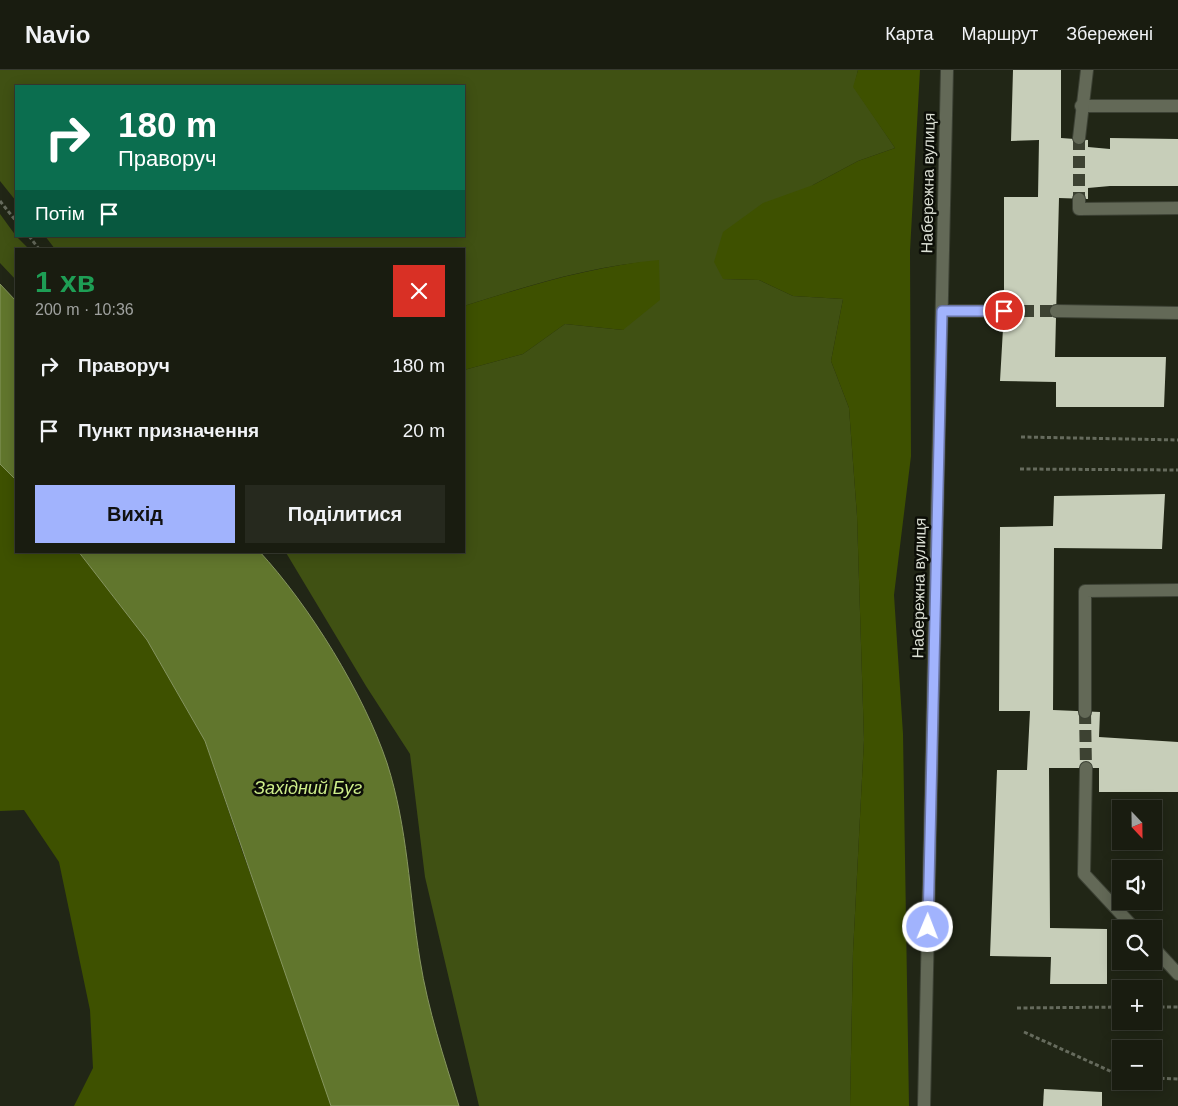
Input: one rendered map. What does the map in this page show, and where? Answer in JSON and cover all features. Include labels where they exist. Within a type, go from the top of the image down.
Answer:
[{"type":"street","name":"Набережна вулиця","points":[[924,1106],[947,70]]},
{"type":"street","points":[[1079,138],[1081,106],[1087,70]]},
{"type":"street","points":[[1081,106],[1178,106]]},
{"type":"street","points":[[1079,198],[1080,209],[1178,208]]},
{"type":"street","points":[[942,311],[1004,311]]},
{"type":"street","points":[[1056,311],[1178,313]]},
{"type":"street","points":[[1085,712],[1085,592],[1178,590]]},
{"type":"street","points":[[1086,768],[1084,874],[1127,920]]},
{"type":"street","points":[[1162,957],[1178,974]]},
{"type":"path","points":[[0,201],[15,220]]},
{"type":"path","points":[[30,237],[38,248]]},
{"type":"path","points":[[1021,437],[1178,440]]},
{"type":"path","points":[[1020,469],[1178,470]]},
{"type":"path","points":[[1017,1008],[1112,1007]]},
{"type":"path","points":[[1162,1007],[1178,1007]]},
{"type":"path","points":[[1024,1032],[1112,1072]]},
{"type":"path","points":[[1162,1078],[1178,1079]]},
{"type":"shaded area","points":[[0,70],[858,70],[854,87],[895,148],[858,161],[813,185],[723,279],[759,280],[793,296],[843,299],[831,361],[849,408],[857,516],[864,740],[853,952],[850,1106],[479,1106],[425,877],[410,754],[366,686],[286,553],[465,553],[465,370],[523,354],[565,324],[623,330],[659,261],[634,263],[585,272],[536,284],[465,306],[465,248],[54,248],[46,237],[465,237],[465,85],[15,85],[15,200],[0,181]]},
{"type":"shaded area","points":[[858,70],[920,70],[910,251],[911,456],[894,595],[903,734],[909,1106],[850,1106],[853,952],[864,740],[857,516],[849,408],[831,361],[843,299],[793,296],[759,280],[723,279],[714,262],[723,232],[763,203],[813,185],[858,161],[895,148],[853,87]]},
{"type":"shaded area","points":[[0,214],[15,237],[28,248],[15,248],[15,279],[0,263]]},
{"type":"shaded area","points":[[659,260],[660,300],[623,330],[565,324],[523,354],[465,370],[465,306],[536,284],[634,263]]},
{"type":"shaded area","points":[[0,464],[15,479],[15,553],[80,553],[147,640],[205,741],[241,848],[335,1106],[74,1106],[93,1068],[90,1010],[59,862],[24,810],[0,811]]},
{"type":"water","points":[[0,284],[15,300],[15,479],[0,464]]},
{"type":"water","name":"Західний Буг","points":[[80,553],[261,553],[297,597],[350,680],[377,736],[387,763],[404,836],[423,979],[437,1034],[459,1106],[331,1106],[205,741],[147,640]]},
{"type":"building","points":[[1013,70],[1061,70],[1061,138],[1088,140],[1088,147],[1110,149],[1110,138],[1178,139],[1178,186],[1110,186],[1088,188],[1088,199],[1059,198],[1055,357],[1166,357],[1164,407],[1056,407],[1056,382],[1000,381],[1004,311],[1004,197],[1038,197],[1039,140],[1011,141]]},
{"type":"building","points":[[1165,494],[1162,549],[1054,548],[1053,710],[1100,712],[1099,737],[1178,742],[1178,792],[1099,792],[1099,768],[1049,768],[1050,928],[1107,929],[1107,984],[1050,984],[1051,957],[990,956],[997,770],[1027,770],[1030,711],[999,711],[1000,527],[1053,526],[1054,496]]},
{"type":"building","points":[[1044,1089],[1102,1092],[1102,1106],[1043,1106]]},
{"type":"tunnel","points":[[1079,138],[1079,199]]},
{"type":"tunnel","points":[[1004,311],[1056,311]]},
{"type":"tunnel","points":[[1085,712],[1086,768]]},
{"type":"route","points":[[928,927],[942,311],[1004,311]]}]
